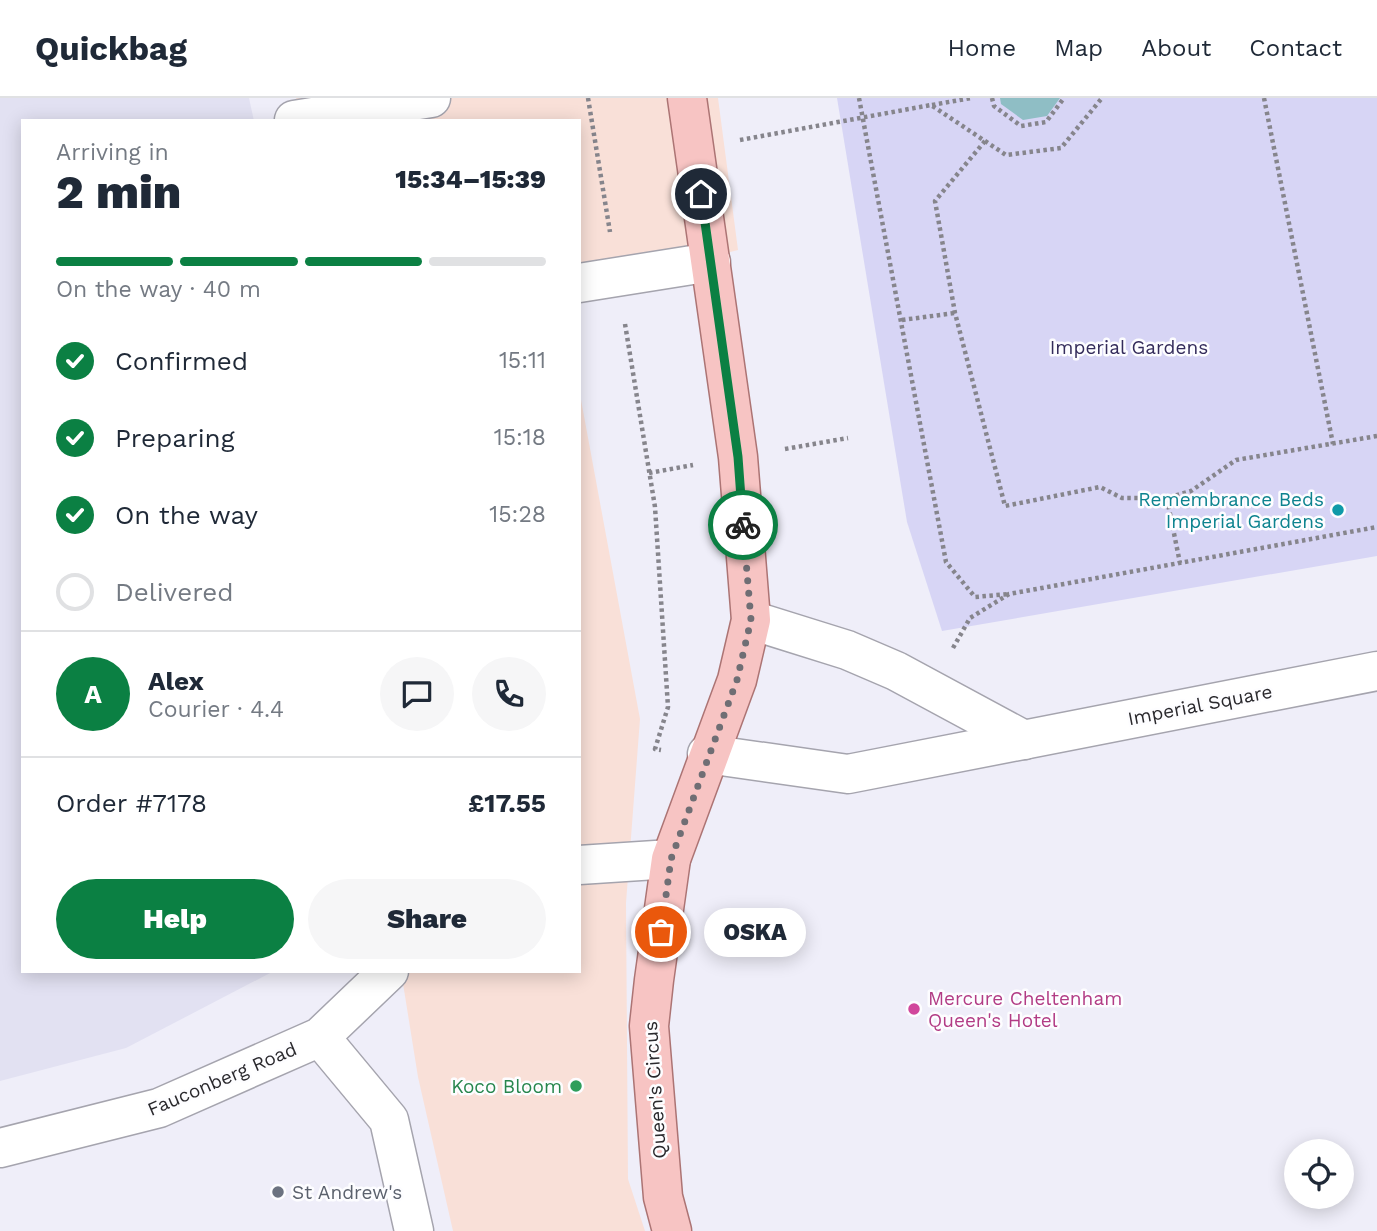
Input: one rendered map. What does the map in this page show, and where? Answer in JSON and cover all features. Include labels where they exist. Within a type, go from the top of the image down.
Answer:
[{"type":"main road","name":"Queen's Circus","points":[[667,1214],[649,1026],[671,859],[707,754],[737,680],[751,620],[738,457],[687,98]]},
{"type":"street","points":[[290,98],[295,119]]},
{"type":"street","points":[[301,119],[431,98]]},
{"type":"street","points":[[581,284],[711,262]]},
{"type":"street","points":[[751,620],[847,650],[895,671],[1024,740]]},
{"type":"street","name":"Imperial Square","points":[[707,754],[848,774],[1377,671]]},
{"type":"street","points":[[581,865],[671,859]]},
{"type":"street","points":[[387,973],[320,1037],[389,1120],[414,1231]]},
{"type":"street","name":"Fauconberg Road","points":[[0,1148],[159,1108],[320,1037]]},
{"type":"path","points":[[588,98],[655,507],[668,707],[656,749],[707,754]]},
{"type":"path","points":[[859,98],[946,562],[975,597],[1009,594],[1377,527]]},
{"type":"path","points":[[931,105],[936,98]]},
{"type":"path","points":[[694,148],[971,98]]},
{"type":"path","points":[[992,98],[994,106],[1021,126],[1046,122],[1064,98]]},
{"type":"path","points":[[931,105],[1006,156],[1061,148],[1102,98]]},
{"type":"path","points":[[1264,98],[1333,444]]},
{"type":"path","points":[[985,141],[935,201],[955,313],[1005,506],[1100,487],[1122,498],[1167,498],[1191,491],[1237,460],[1377,436]]},
{"type":"path","points":[[902,320],[955,313]]},
{"type":"path","points":[[1167,498],[1180,563]]},
{"type":"path","points":[[934,692],[970,618],[1009,594]]},
{"type":"shaded area","points":[[0,98],[249,98],[254,119],[21,119],[21,973],[270,973],[126,1048],[0,1081]]},
{"type":"shaded area","points":[[296,98],[718,98],[738,250],[581,290],[581,119],[301,119]]},
{"type":"shaded area","points":[[1000,98],[1060,98],[1047,116],[1023,120],[1001,104]]},
{"type":"shaded area","points":[[581,400],[640,719],[626,903],[628,1179],[645,1231],[453,1231],[418,1077],[401,973],[581,973]]},
{"type":"green space","name":"Imperial Gardens","points":[[837,98],[1377,98],[1377,556],[942,631],[907,522]]},
{"type":"way so far","points":[[661,932],[671,859],[707,754],[737,680],[751,620],[743,525]]},
{"type":"place","name":"Remembrance Beds Imperial Gardens","points":[[1338,510]]},
{"type":"place","name":"OSKA","points":[[661,932]]},
{"type":"place","name":"Mercure Cheltenham Queen's Hotel","points":[[914,1009]]},
{"type":"place","name":"Koco Bloom","points":[[576,1086]]},
{"type":"place","name":"St Andrew's","points":[[278,1192]]},
{"type":"route","points":[[701,194],[738,457],[743,525]]}]
